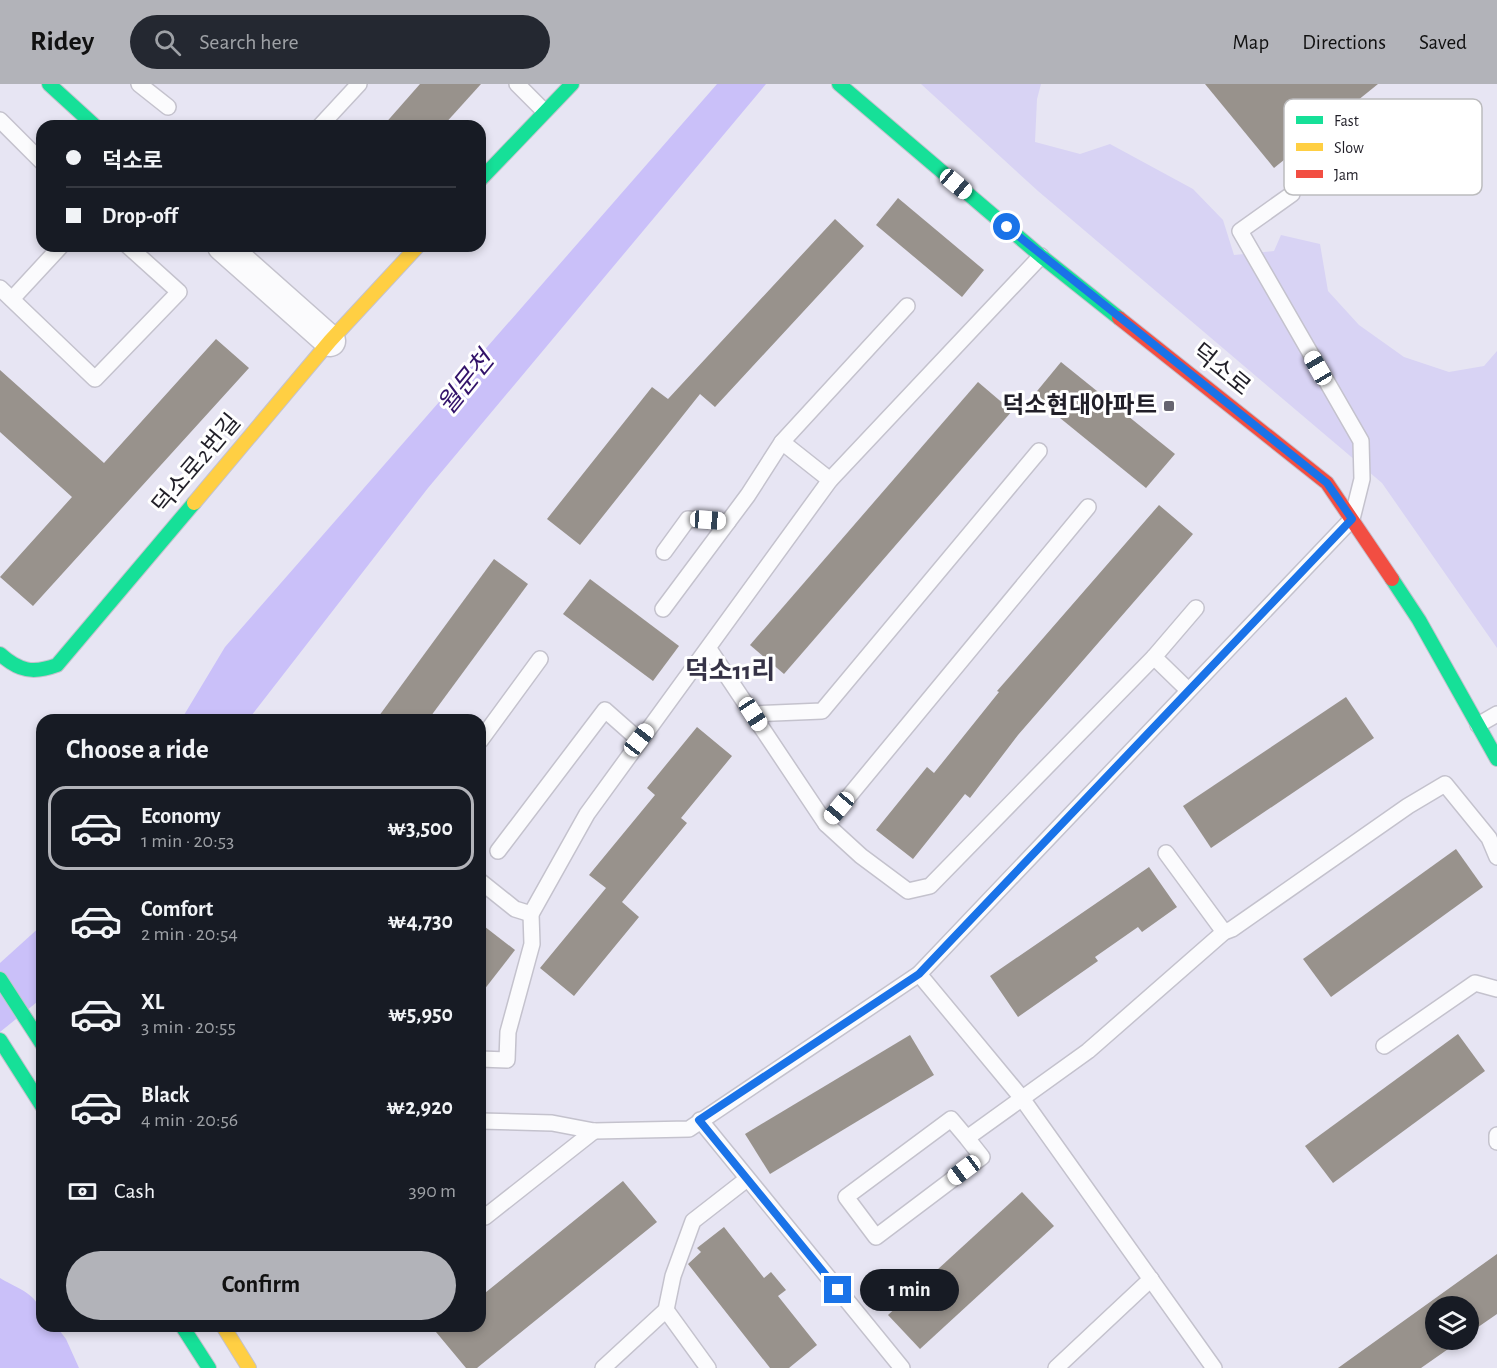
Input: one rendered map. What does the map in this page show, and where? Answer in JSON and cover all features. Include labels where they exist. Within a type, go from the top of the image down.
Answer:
[{"type":"street","points":[[49,84],[88,120]]},
{"type":"street","points":[[486,174],[572,84]]},
{"type":"street","name":"덕소로","points":[[839,84],[1041,256],[1327,483],[1419,620],[1497,759]]},
{"type":"street","points":[[230,252],[330,341]]},
{"type":"street","name":"덕소로2번길","points":[[0,654],[14,667],[39,673],[57,665],[330,341],[412,252]]},
{"type":"street","points":[[0,979],[36,1035]]},
{"type":"street","points":[[0,1040],[36,1097]]},
{"type":"street","points":[[186,1332],[208,1368]]},
{"type":"street","points":[[227,1332],[249,1368]]},
{"type":"lane","points":[[139,84],[168,107]]},
{"type":"lane","points":[[326,120],[359,84]]},
{"type":"lane","points":[[518,84],[544,111]]},
{"type":"lane","points":[[0,120],[36,156]]},
{"type":"lane","points":[[486,1121],[552,1123],[594,1131],[689,1130],[699,1120],[919,974],[1352,519],[1362,479],[1360,441],[1240,231],[1291,195]]},
{"type":"lane","points":[[12,299],[55,252]]},
{"type":"lane","points":[[0,288],[95,379],[178,292],[141,252]]},
{"type":"lane","points":[[486,1059],[507,1060],[508,1032],[532,944],[531,914],[586,814],[709,649],[830,480],[1041,256]]},
{"type":"lane","points":[[663,609],[728,522],[782,442],[907,306]]},
{"type":"lane","points":[[782,442],[830,480]]},
{"type":"lane","points":[[753,714],[822,711],[1039,450]]},
{"type":"lane","points":[[826,824],[1088,507]]},
{"type":"lane","points":[[664,552],[688,519],[728,522]]},
{"type":"lane","points":[[709,649],[826,824],[861,856],[908,891],[930,886],[1154,657],[1196,608]]},
{"type":"lane","points":[[1154,657],[1188,690]]},
{"type":"lane","points":[[486,733],[540,660]]},
{"type":"lane","points":[[498,851],[605,710],[639,740]]},
{"type":"lane","points":[[1478,725],[1497,714]]},
{"type":"lane","points":[[966,1138],[1088,1051],[1224,932],[1232,929],[1408,806],[1445,784],[1489,838],[1497,857]]},
{"type":"lane","points":[[1166,854],[1224,932]]},
{"type":"lane","points":[[486,887],[515,909],[531,914]]},
{"type":"lane","points":[[919,974],[1021,1097],[1214,1368]]},
{"type":"lane","points":[[1384,1046],[1475,983],[1497,989]]},
{"type":"lane","points":[[951,1119],[966,1138],[982,1157],[876,1237],[846,1197],[951,1119]]},
{"type":"lane","points":[[699,1120],[902,1368]]},
{"type":"lane","points":[[486,1217],[594,1131]]},
{"type":"lane","points":[[1497,1135],[1497,1142]]},
{"type":"lane","points":[[603,1368],[666,1310],[673,1276],[693,1221],[747,1179]]},
{"type":"lane","points":[[1056,1368],[1151,1279]]},
{"type":"lane","points":[[666,1310],[708,1368]]},
{"type":"shaded area","points":[[921,84],[1041,84],[1037,99],[1035,142],[1080,154],[1110,144],[1193,189],[1223,220],[1234,255],[1274,251],[1281,235],[1320,244],[1328,291],[1359,325],[1404,357],[1449,372],[1484,366],[1497,351],[1497,648],[1382,483],[1038,191]]},
{"type":"water","name":"월문천","points":[[717,84],[766,84],[428,488],[253,714],[185,714],[225,647]]},
{"type":"water","points":[[36,930],[36,1003],[0,1032],[0,963]]},
{"type":"water","points":[[0,1278],[24,1291],[35,1301],[36,1332],[61,1332],[79,1368],[0,1368]]},
{"type":"building","points":[[420,84],[481,84],[448,120],[388,120]]},
{"type":"building","points":[[1205,84],[1378,84],[1359,99],[1284,99],[1284,160],[1274,168]]},
{"type":"building","points":[[898,198],[984,270],[962,297],[876,225]]},
{"type":"building","points":[[835,219],[864,246],[715,407],[700,394],[580,545],[547,519],[652,387],[668,399]]},
{"type":"building","points":[[216,339],[249,368],[33,606],[0,577],[72,497],[0,432],[0,370],[104,463]]},
{"type":"building","points":[[1061,362],[1175,454],[1146,488],[1033,396]]},
{"type":"building","points":[[978,382],[1012,411],[784,674],[750,645]]},
{"type":"building","points":[[1159,505],[1193,534],[1018,735],[970,798],[965,794],[913,859],[876,830],[927,767],[934,773],[999,692],[997,691]]},
{"type":"building","points":[[494,559],[528,584],[432,714],[380,714]]},
{"type":"building","points":[[590,579],[679,646],[653,681],[563,614]]},
{"type":"building","points":[[1346,697],[1374,738],[1211,848],[1183,806]]},
{"type":"building","points":[[697,727],[732,756],[681,818],[687,823],[622,902],[639,917],[574,996],[540,968],[606,888],[589,875],[655,795],[647,788]]},
{"type":"building","points":[[1456,849],[1483,887],[1331,997],[1303,959]]},
{"type":"building","points":[[1149,867],[1177,907],[1142,932],[1138,927],[1095,957],[1098,961],[1018,1017],[990,976]]},
{"type":"building","points":[[486,928],[515,950],[486,987]]},
{"type":"building","points":[[1458,1034],[1485,1071],[1333,1183],[1305,1146]]},
{"type":"building","points":[[910,1035],[934,1075],[770,1174],[745,1134]]},
{"type":"building","points":[[623,1181],[657,1222],[477,1368],[466,1368],[436,1332],[486,1332],[486,1292]]},
{"type":"building","points":[[1022,1192],[1054,1226],[920,1349],[888,1315]]},
{"type":"building","points":[[724,1227],[764,1278],[771,1272],[786,1290],[778,1296],[817,1345],[789,1368],[770,1368],[688,1264],[701,1252],[697,1248]]},
{"type":"building","points":[[1497,1254],[1497,1314],[1479,1326],[1479,1296],[1438,1296]]},
{"type":"building","points":[[1425,1306],[1425,1350],[1447,1350],[1421,1368],[1338,1368]]},
{"type":"traffic: fast","points":[[49,84],[88,120]]},
{"type":"traffic: fast","points":[[486,174],[572,84]]},
{"type":"traffic: fast","points":[[839,84],[1041,256],[1119,318]]},
{"type":"traffic: fast","points":[[0,654],[14,664],[27,669],[41,669],[57,665],[194,503]]},
{"type":"traffic: fast","points":[[1392,579],[1419,620],[1497,759]]},
{"type":"traffic: fast","points":[[0,979],[36,1035]]},
{"type":"traffic: fast","points":[[0,1040],[36,1097]]},
{"type":"traffic: fast","points":[[186,1332],[209,1368]]},
{"type":"traffic: slow","points":[[194,503],[330,341],[412,252]]},
{"type":"traffic: slow","points":[[227,1332],[249,1368]]},
{"type":"traffic: jam","points":[[1119,318],[1327,483],[1392,579]]},
{"type":"place","name":"덕소현대아파트","points":[[1169,406]]},
{"type":"district","name":"덕소11리","points":[[730,671]]},
{"type":"route","points":[[838,1290],[699,1120],[919,974],[1352,519],[1327,483],[1007,227]]}]
